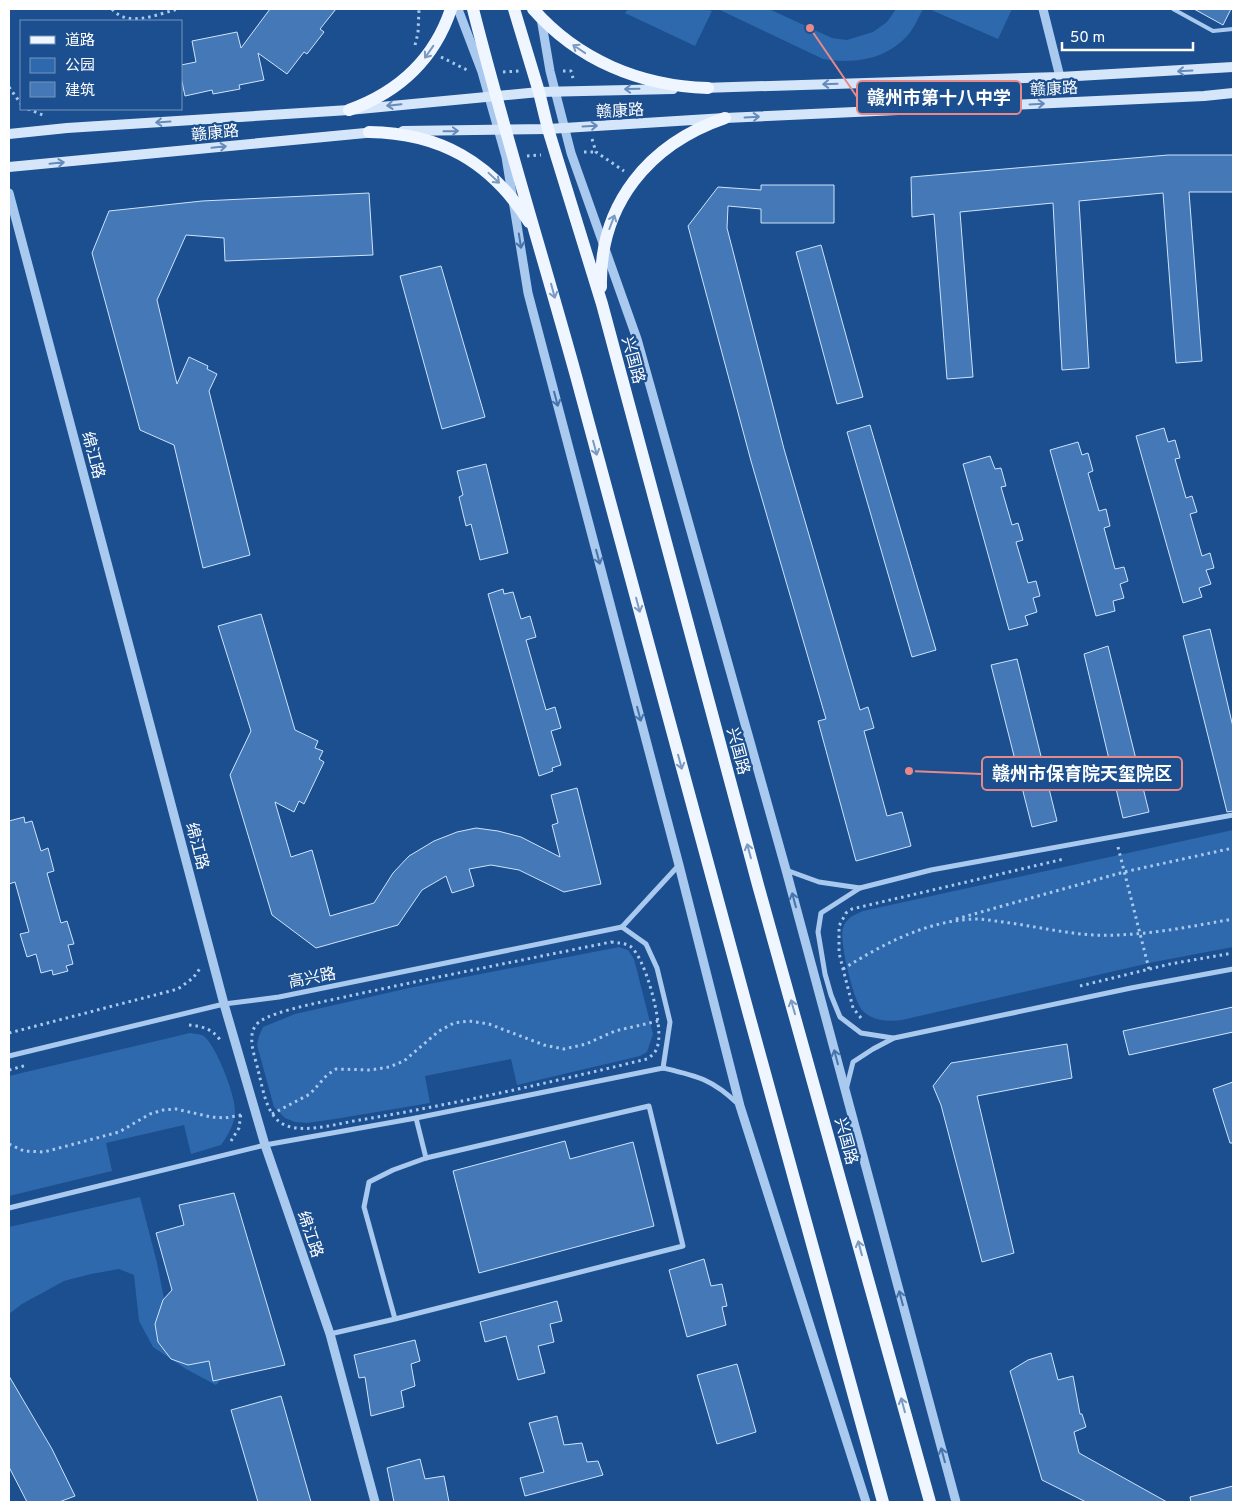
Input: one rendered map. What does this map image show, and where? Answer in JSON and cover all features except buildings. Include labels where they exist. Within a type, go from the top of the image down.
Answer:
[{"type":"main road","points":[[349,110],[384,94],[414,70],[427,56],[437,40],[450,9]]},
{"type":"main road","points":[[473,9],[492,96],[545,262],[767,1084],[884,1502]]},
{"type":"main road","name":"兴国路","points":[[514,9],[548,129],[602,304],[756,876],[930,1502]]},
{"type":"main road","points":[[532,9],[540,14],[562,37],[582,52],[624,73],[665,84],[708,88]]},
{"type":"main road","name":"赣康路","points":[[9,134],[67,128],[349,110],[555,91],[1060,77],[1233,68]]},
{"type":"main road","name":"赣康路","points":[[9,167],[369,132],[548,129],[725,118],[1185,97],[1233,93]]},
{"type":"main road","points":[[602,304],[601,275],[604,247],[617,208],[635,179],[669,145],[699,128],[725,118]]},
{"type":"main road","points":[[369,132],[391,132],[433,141],[471,160],[488,173],[514,200],[529,222],[545,262]]},
{"type":"street","points":[[458,9],[492,96]]},
{"type":"street","points":[[1043,9],[1060,77]]},
{"type":"street","points":[[540,14],[550,71],[565,128],[604,247],[637,339],[786,870],[956,1502]]},
{"type":"street","points":[[502,130],[528,293],[679,865],[740,1106],[866,1502]]},
{"type":"street","name":"绵江路","points":[[9,193],[224,1004],[265,1145],[330,1334],[375,1502]]},
{"type":"street","points":[[894,1038],[861,1033],[840,1017],[825,974],[818,932],[821,913],[860,888],[932,870],[1233,815]]},
{"type":"street","points":[[663,1068],[670,1022],[657,968],[646,944],[622,927],[679,865]]},
{"type":"street","points":[[786,870],[819,882],[860,888]]},
{"type":"street","name":"高兴路","points":[[9,1056],[224,1004],[279,997],[622,927]]},
{"type":"street","points":[[846,1093],[854,1062],[894,1038],[1131,988],[1233,969]]},
{"type":"street","points":[[9,1208],[265,1145],[416,1118],[663,1068],[699,1077],[722,1088],[740,1106]]},
{"type":"street","points":[[330,1334],[395,1319],[683,1246],[649,1106],[426,1158],[393,1170],[369,1182],[364,1207],[395,1319]]},
{"type":"street","points":[[416,1118],[426,1158]]},
{"type":"lane","points":[[1173,9],[1213,31],[1233,29]]},
{"type":"path","points":[[112,9],[116,13],[137,20],[178,9]]},
{"type":"path","points":[[411,51],[418,33],[419,9]]},
{"type":"path","points":[[9,89],[20,103]]},
{"type":"path","points":[[30,110],[48,117]]},
{"type":"path","points":[[596,152],[635,179]]},
{"type":"path","points":[[1109,848],[1118,846],[1149,969]]},
{"type":"path","points":[[843,969],[874,950],[903,936],[948,922],[1124,872],[1233,848]]},
{"type":"path","points":[[868,1022],[862,1019],[853,1008],[839,953],[839,926],[846,913],[852,909],[1071,857]]},
{"type":"path","points":[[948,922],[978,919],[1014,923],[1066,933],[1096,935],[1139,932],[1233,919]]},
{"type":"path","points":[[611,942],[631,947],[640,958],[652,992],[658,1021],[660,1034],[658,1045],[654,1054],[647,1059],[398,1114],[313,1128],[295,1128],[283,1125],[272,1114],[264,1094],[252,1045],[253,1032],[258,1023],[271,1016],[306,1006],[439,976],[611,942]]},
{"type":"path","points":[[9,1033],[178,989],[193,978],[202,962]]},
{"type":"path","points":[[272,1114],[310,1094],[327,1075],[336,1069],[370,1070],[389,1067],[404,1061],[438,1031],[454,1023],[469,1020],[489,1024],[544,1045],[564,1049],[586,1044],[615,1031],[658,1021]]},
{"type":"path","points":[[184,1026],[191,1025],[213,1032],[219,1037],[223,1046]]},
{"type":"path","points":[[9,1070],[28,1065]]},
{"type":"path","points":[[229,1143],[234,1138],[238,1128],[241,1115],[240,1106]]},
{"type":"path","points":[[9,1144],[24,1151],[44,1152],[119,1132],[150,1114],[163,1110],[176,1109],[211,1117],[225,1118],[241,1115]]},
{"type":"green space","points":[[628,9],[706,9],[712,11],[695,46],[625,13]]},
{"type":"green space","points":[[718,9],[769,9],[832,38],[847,40],[873,32],[887,22],[896,9],[923,9],[912,30],[898,44],[879,55],[846,61],[823,59]]},
{"type":"green space","points":[[929,9],[1012,9],[998,39]]},
{"type":"green space","points":[[1233,830],[1233,947],[1154,962],[902,1020],[886,1021],[875,1019],[866,1014],[858,1004],[848,970],[842,935],[846,922],[856,914]]},
{"type":"green space","points":[[619,947],[628,950],[634,959],[653,1034],[647,1052],[640,1056],[517,1085],[511,1059],[425,1076],[430,1103],[307,1123],[295,1122],[285,1118],[274,1107],[257,1045],[263,1027],[295,1014],[409,988]]},
{"type":"green space","points":[[190,1033],[202,1035],[213,1048],[233,1096],[235,1113],[233,1122],[221,1145],[191,1154],[184,1125],[106,1143],[112,1171],[9,1196],[9,1076]]},
{"type":"green space","points":[[140,1197],[157,1263],[166,1309],[206,1359],[226,1374],[216,1385],[186,1369],[153,1347],[139,1321],[134,1275],[119,1269],[64,1281],[22,1304],[9,1314],[9,1227]]},
{"type":"place","name":"赣州市第十八中学","points":[[810,28]]},
{"type":"place","name":"赣州市保育院天玺院区","points":[[909,771]]}]
